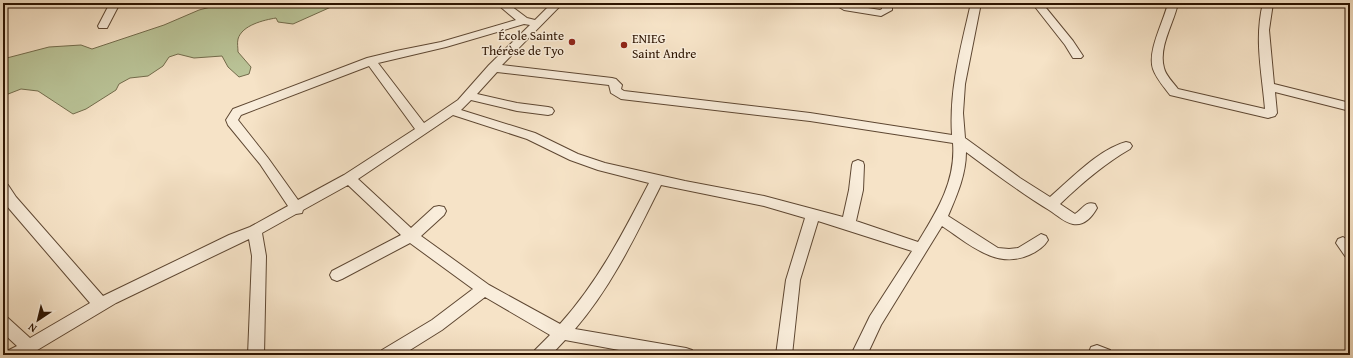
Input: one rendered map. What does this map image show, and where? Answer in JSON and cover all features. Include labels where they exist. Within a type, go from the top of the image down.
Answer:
[{"type":"street","points":[[103,26],[115,3]]},
{"type":"street","points":[[501,3],[524,20],[539,24]]},
{"type":"street","points":[[15,355],[28,346],[101,305],[234,239],[255,231],[297,209],[349,178],[452,111],[469,96],[493,68],[539,24],[558,3]]},
{"type":"street","points":[[844,7],[881,12],[887,10],[887,3]]},
{"type":"street","points":[[859,355],[875,321],[940,218],[952,192],[959,168],[960,153],[957,112],[959,84],[976,3]]},
{"type":"street","points":[[1037,3],[1068,42],[1077,56]]},
{"type":"street","points":[[1173,3],[1171,16],[1160,43],[1158,65],[1174,92],[1268,114],[1271,113],[1264,56],[1263,28],[1268,3]]},
{"type":"street","points":[[297,209],[264,161],[234,125],[232,120],[237,112],[371,61],[442,44],[524,20]]},
{"type":"street","points":[[371,61],[422,130]]},
{"type":"street","points":[[493,68],[612,82],[616,85],[615,90],[621,95],[810,117],[959,140],[1071,218],[1077,220],[1080,219],[1090,208]]},
{"type":"street","points":[[1269,87],[1350,107]]},
{"type":"street","points":[[469,96],[517,107],[548,111]]},
{"type":"street","points":[[452,111],[531,136],[574,157],[603,167],[657,180],[764,201],[848,224],[920,248]]},
{"type":"street","points":[[1051,205],[1075,181],[1112,154],[1126,146]]},
{"type":"street","points":[[848,224],[856,190],[858,165]]},
{"type":"street","points":[[349,178],[411,236],[484,289],[561,333],[686,355]]},
{"type":"street","points":[[541,355],[600,286],[657,180]]},
{"type":"street","points":[[3,188],[16,207],[101,305]]},
{"type":"street","points":[[337,275],[411,236],[439,211]]},
{"type":"street","points":[[784,355],[793,280],[813,215]]},
{"type":"street","points":[[940,218],[995,253],[1004,255],[1018,255],[1028,250],[1041,240]]},
{"type":"street","points":[[255,231],[259,256],[256,355]]},
{"type":"street","points":[[388,355],[437,325],[484,289]]},
{"type":"street","points":[[3,323],[28,346]]},
{"type":"green space","points":[[226,3],[349,3],[331,7],[293,24],[278,22],[276,18],[254,24],[244,30],[238,39],[238,52],[251,67],[249,74],[239,77],[228,67],[222,56],[194,58],[178,54],[169,57],[163,66],[148,76],[130,78],[119,84],[116,90],[86,109],[73,114],[38,91],[21,89],[3,96],[3,59],[49,47],[81,45],[92,49],[164,25],[199,10]]},
{"type":"place","name":"École Sainte Thérèse de Tyo","points":[[572,42]]},
{"type":"place","name":"ENIEG Saint Andre","points":[[624,45]]}]
